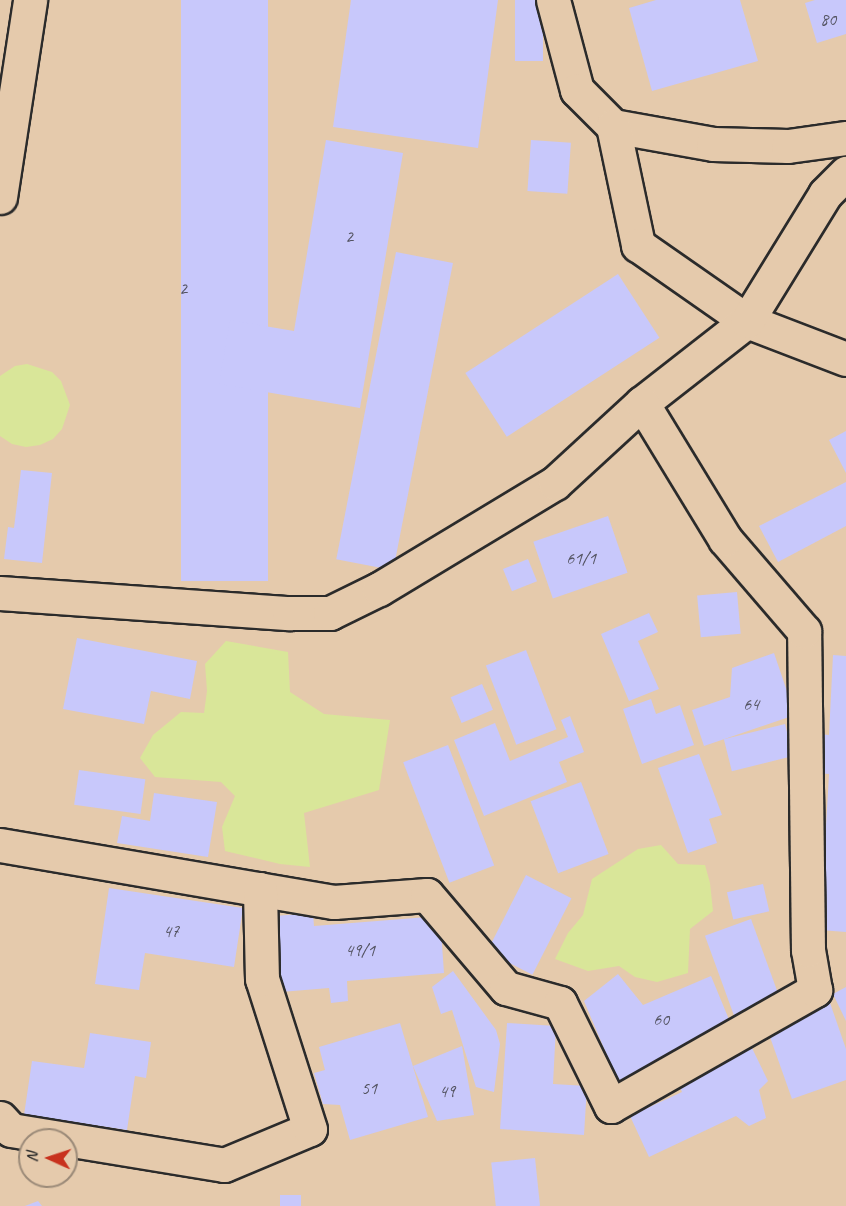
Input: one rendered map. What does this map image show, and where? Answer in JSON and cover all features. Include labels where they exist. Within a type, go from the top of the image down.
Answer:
[{"type":"street","points":[[0,197],[13,35],[30,0]]},
{"type":"street","points":[[553,0],[577,90],[613,126],[638,245],[747,321],[846,359]]},
{"type":"street","points":[[613,126],[713,144],[788,146],[846,138]]},
{"type":"street","points":[[0,593],[289,613],[330,613],[379,590],[555,483],[642,403],[747,321],[825,194],[846,173]]},
{"type":"street","points":[[0,845],[334,902],[427,895],[506,988],[560,1004],[611,1106],[815,990],[808,950],[804,631],[725,538],[642,403]]},
{"type":"street","points":[[0,1118],[11,1130],[224,1165],[310,1129],[262,979],[260,889]]},
{"type":"green space","points":[[27,364],[52,372],[61,381],[70,405],[62,429],[53,439],[40,445],[26,447],[12,444],[0,436],[0,376],[15,366]]},
{"type":"green space","points":[[226,641],[288,652],[290,692],[324,714],[390,720],[379,790],[304,813],[310,867],[280,864],[225,851],[222,827],[235,796],[221,782],[155,777],[140,758],[153,735],[181,712],[204,713],[207,691],[205,664]]},
{"type":"green space","points":[[661,845],[678,864],[705,865],[710,883],[713,911],[690,929],[688,973],[657,982],[635,977],[619,966],[588,971],[555,959],[568,933],[583,915],[592,879],[638,849]]},
{"type":"building","points":[[181,0],[268,0],[268,581],[181,581]]},
{"type":"building","points":[[351,0],[498,0],[478,148],[333,127]]},
{"type":"building","points":[[515,0],[543,0],[543,61],[515,61]]},
{"type":"building","points":[[656,0],[740,0],[758,61],[652,91],[629,8]]},
{"type":"building","points":[[815,0],[846,0],[846,34],[817,43],[805,3]]},
{"type":"building","points":[[326,140],[403,153],[360,408],[219,384],[230,320],[294,331]]},
{"type":"building","points":[[531,140],[571,143],[567,194],[527,191]]},
{"type":"building","points":[[396,252],[453,263],[393,570],[336,559]]},
{"type":"building","points":[[618,274],[659,338],[507,437],[465,373]]},
{"type":"building","points":[[846,431],[846,473],[829,440]]},
{"type":"building","points":[[21,470],[52,473],[42,563],[4,559],[8,527],[14,528]]},
{"type":"building","points":[[846,482],[846,526],[778,562],[759,526]]},
{"type":"building","points":[[608,516],[628,573],[553,598],[533,542]]},
{"type":"building","points":[[528,559],[537,581],[512,591],[503,569]]},
{"type":"building","points":[[737,592],[741,634],[701,637],[697,595]]},
{"type":"building","points":[[649,613],[658,632],[638,641],[659,689],[629,701],[601,634]]},
{"type":"building","points":[[77,638],[197,661],[190,699],[151,691],[144,724],[63,709]]},
{"type":"building","points":[[526,650],[556,729],[516,745],[486,665]]},
{"type":"building","points":[[774,653],[795,715],[704,746],[692,710],[730,697],[732,668]]},
{"type":"building","points":[[833,655],[846,656],[846,932],[820,930],[829,774],[817,773],[819,734],[829,735]]},
{"type":"building","points":[[482,684],[493,710],[462,723],[451,697]]},
{"type":"building","points":[[651,699],[656,714],[680,705],[694,745],[642,764],[623,709]]},
{"type":"building","points":[[570,716],[584,752],[559,762],[567,782],[484,816],[454,740],[495,723],[510,761],[568,737],[561,720]]},
{"type":"building","points":[[785,724],[793,756],[732,771],[724,739]]},
{"type":"building","points":[[448,745],[494,865],[449,883],[403,762]]},
{"type":"building","points":[[699,754],[722,815],[709,819],[717,843],[688,853],[658,768]]},
{"type":"building","points":[[79,770],[145,779],[140,814],[74,805]]},
{"type":"building","points":[[581,782],[609,854],[558,873],[531,801]]},
{"type":"building","points":[[154,793],[217,802],[208,857],[117,843],[122,816],[150,821]]},
{"type":"building","points":[[526,875],[571,898],[532,975],[487,952]]},
{"type":"building","points":[[763,884],[769,911],[733,920],[727,892]]},
{"type":"building","points":[[109,888],[243,908],[234,967],[145,953],[139,990],[95,984]]},
{"type":"building","points":[[313,913],[314,926],[440,916],[444,973],[347,981],[348,1001],[331,1003],[329,988],[281,992],[275,916]]},
{"type":"building","points":[[751,919],[781,1002],[735,1018],[705,936]]},
{"type":"building","points":[[453,971],[496,1030],[500,1044],[494,1092],[476,1087],[452,1010],[441,1014],[432,987]]},
{"type":"building","points":[[618,974],[643,1005],[711,976],[735,1034],[619,1084],[584,1001]]},
{"type":"building","points":[[846,987],[846,1021],[833,994]]},
{"type":"building","points":[[829,1000],[846,1049],[846,1080],[792,1099],[765,1023]]},
{"type":"building","points":[[400,1023],[428,1117],[350,1140],[340,1105],[323,1104],[314,1073],[325,1070],[319,1047]]},
{"type":"building","points":[[507,1023],[556,1026],[553,1084],[587,1086],[584,1135],[500,1129]]},
{"type":"building","points":[[90,1033],[151,1042],[146,1078],[135,1076],[127,1130],[24,1115],[32,1061],[84,1068]]},
{"type":"building","points":[[462,1046],[474,1115],[437,1121],[413,1066]]},
{"type":"building","points":[[752,1048],[768,1081],[759,1090],[766,1118],[749,1126],[736,1116],[649,1157],[630,1116],[682,1092],[678,1083]]},
{"type":"building","points":[[535,1158],[540,1206],[496,1206],[491,1163]]},
{"type":"building","points":[[280,1195],[301,1195],[301,1206],[280,1206]]},
{"type":"building","points":[[38,1201],[42,1206],[25,1206]]}]
